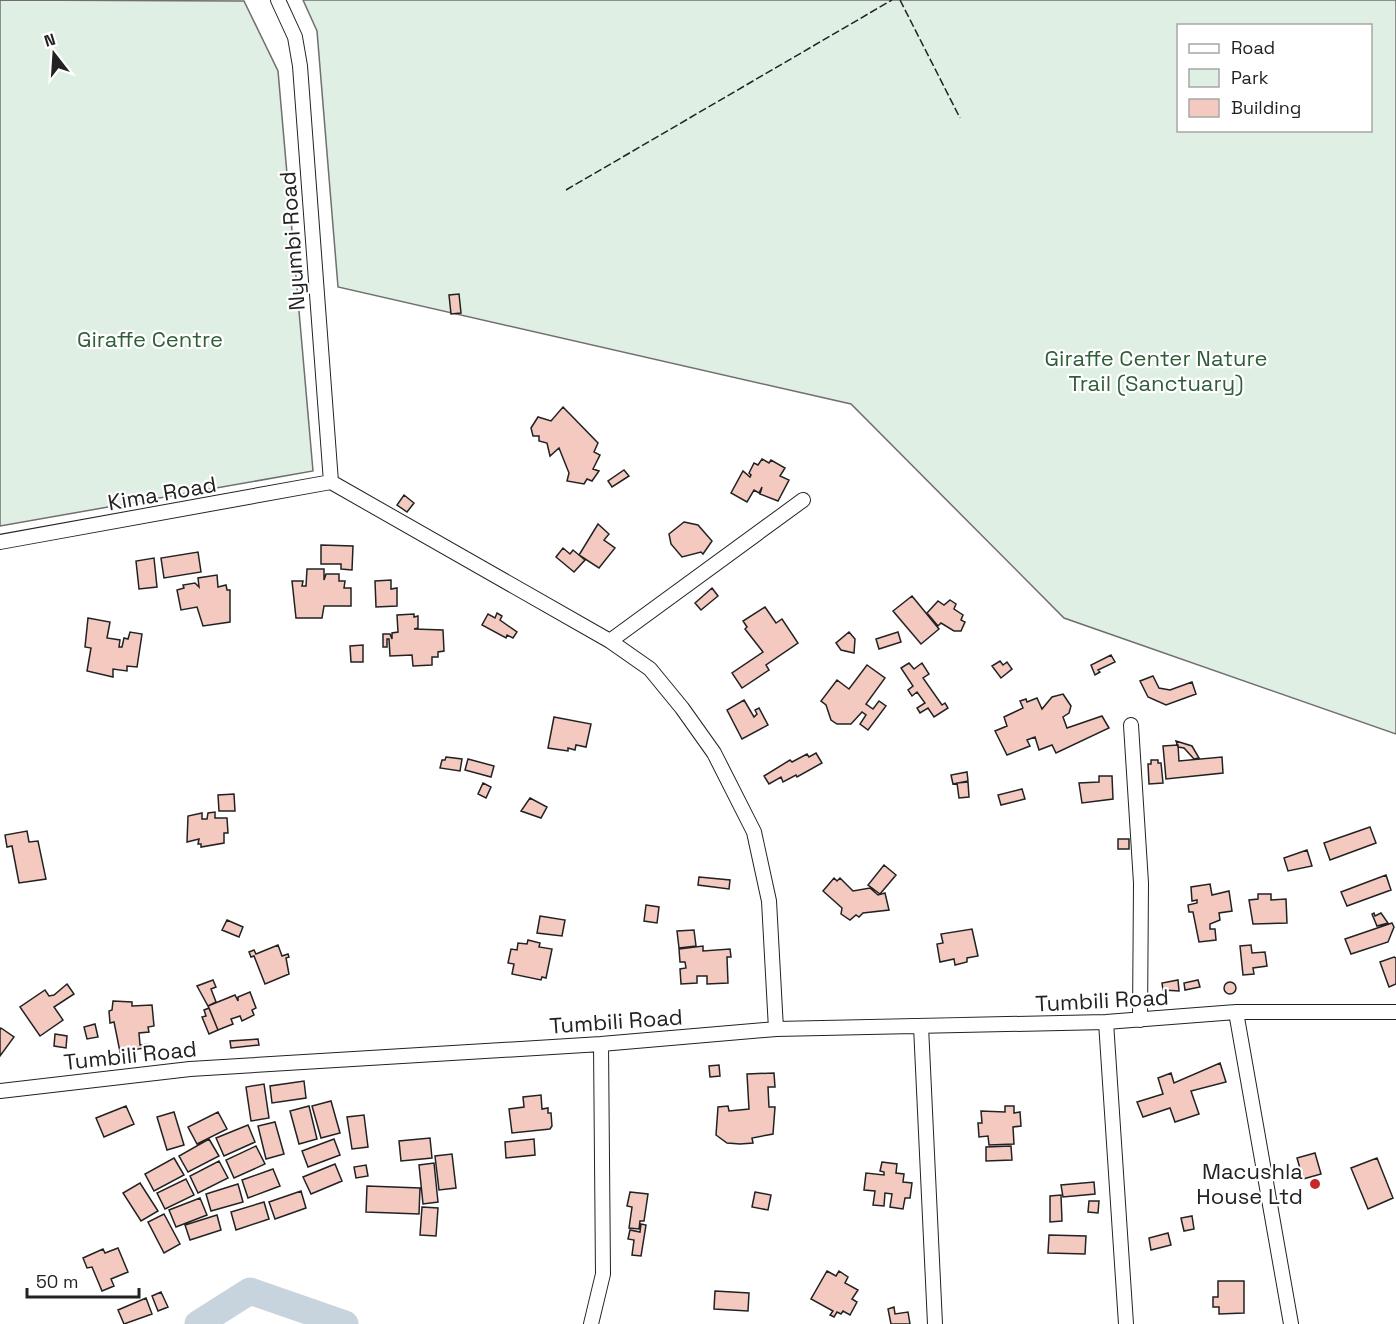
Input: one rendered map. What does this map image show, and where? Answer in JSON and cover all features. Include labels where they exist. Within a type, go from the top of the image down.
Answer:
[{"type":"street","name":"Nyumbi Road","points":[[278,0],[294,37],[300,66],[331,482]]},
{"type":"street","name":"Kima Road","points":[[0,542],[331,482]]},
{"type":"street","points":[[331,482],[610,641],[650,669],[682,708],[714,753],[754,832],[768,900],[776,1029]]},
{"type":"street","points":[[610,641],[803,500]]},
{"type":"street","points":[[1131,725],[1142,883],[1140,1020]]},
{"type":"street","points":[[1236,1012],[1291,1324]]},
{"type":"street","name":"Tumbili Road","points":[[0,1091],[190,1069],[601,1044],[776,1029],[1106,1022],[1236,1012],[1396,1012]]},
{"type":"street","points":[[1106,1022],[1126,1324]]},
{"type":"street","points":[[921,1026],[935,1324]]},
{"type":"street","points":[[591,1324],[603,1274],[601,1044]]},
{"type":"green space","name":"Giraffe Centre","points":[[0,0],[244,1],[278,71],[313,471],[0,526]]},
{"type":"green space","name":"Giraffe Center Nature Trail (Sanctuary)","points":[[303,0],[1396,0],[1396,734],[1064,618],[851,404],[338,287],[317,31]]},
{"type":"building","points":[[459,294],[461,313],[451,314],[449,295]]},
{"type":"building","points":[[563,407],[598,443],[594,452],[600,455],[593,469],[599,471],[592,481],[587,479],[584,484],[567,481],[569,473],[559,448],[550,456],[547,443],[539,441],[539,436],[533,436],[531,428],[538,417],[551,421]]},
{"type":"building","points":[[762,459],[769,463],[771,460],[785,468],[780,476],[789,480],[778,501],[760,494],[762,487],[759,493],[754,490],[747,502],[731,493],[743,471],[750,477],[749,473],[754,463],[758,465]]},
{"type":"building","points":[[624,470],[629,476],[612,487],[608,481]]},
{"type":"building","points":[[404,495],[414,503],[407,512],[397,505]]},
{"type":"building","points":[[684,522],[698,525],[712,541],[703,554],[701,552],[682,557],[671,544],[669,534]]},
{"type":"building","points":[[598,524],[609,534],[604,540],[615,548],[599,568],[579,555]]},
{"type":"building","points":[[321,545],[353,546],[352,570],[341,569],[341,564],[321,564]]},
{"type":"building","points":[[563,548],[570,554],[573,550],[585,560],[574,572],[556,557]]},
{"type":"building","points":[[198,552],[201,572],[164,578],[161,558]]},
{"type":"building","points":[[154,558],[157,587],[139,589],[136,561]]},
{"type":"building","points":[[307,569],[324,569],[324,580],[326,574],[339,574],[339,581],[345,581],[344,588],[351,588],[351,606],[324,606],[322,618],[296,618],[292,581],[303,581],[302,586],[306,586]]},
{"type":"building","points":[[217,575],[218,587],[226,585],[227,590],[230,590],[230,622],[203,626],[197,607],[181,610],[177,590],[184,588],[183,585],[195,583],[199,587],[198,578]]},
{"type":"building","points":[[391,580],[391,589],[397,588],[397,606],[376,607],[375,581]]},
{"type":"building","points":[[712,588],[718,596],[701,610],[695,603]]},
{"type":"building","points":[[912,596],[939,629],[921,644],[893,611]]},
{"type":"building","points":[[950,600],[956,604],[954,609],[963,615],[961,620],[965,622],[961,631],[954,631],[941,623],[938,626],[927,613],[938,601],[944,605]]},
{"type":"building","points":[[765,607],[776,623],[782,619],[798,643],[766,665],[769,670],[742,688],[732,673],[763,652],[745,629],[747,627],[743,621]]},
{"type":"building","points":[[497,613],[502,616],[500,620],[517,632],[513,638],[507,635],[506,638],[482,625],[488,614],[495,618]]},
{"type":"building","points":[[414,614],[414,617],[418,616],[418,628],[414,629],[443,630],[444,651],[438,652],[438,657],[432,657],[432,665],[413,666],[412,655],[390,656],[389,639],[387,639],[387,647],[383,647],[383,634],[390,634],[392,639],[392,633],[398,632],[397,615]]},
{"type":"building","points":[[88,618],[110,622],[107,638],[120,640],[119,647],[122,647],[124,638],[128,639],[130,632],[142,634],[137,667],[127,666],[127,671],[113,669],[113,677],[87,671],[91,648],[85,647]]},
{"type":"building","points":[[849,632],[855,639],[854,653],[841,650],[836,643]]},
{"type":"building","points":[[898,632],[901,642],[879,649],[876,639]]},
{"type":"building","points":[[363,645],[363,662],[351,662],[350,646]]},
{"type":"building","points":[[1111,655],[1115,662],[1098,670],[1100,672],[1095,675],[1091,665]]},
{"type":"building","points":[[1000,661],[1003,665],[1007,662],[1012,669],[1001,678],[992,666]]},
{"type":"building","points":[[909,663],[914,669],[922,663],[929,674],[923,678],[942,705],[945,703],[948,708],[934,717],[928,708],[920,713],[917,708],[925,703],[917,692],[912,696],[908,690],[913,686],[901,668]]},
{"type":"building","points":[[867,665],[885,678],[866,704],[873,709],[879,701],[886,706],[868,730],[860,724],[866,715],[862,712],[851,724],[837,724],[831,720],[826,705],[821,701],[837,680],[849,689]]},
{"type":"building","points":[[1153,676],[1159,688],[1170,690],[1192,682],[1196,694],[1166,705],[1148,697],[1140,681]]},
{"type":"building","points":[[1063,694],[1071,706],[1069,713],[1063,717],[1067,728],[1102,716],[1109,728],[1056,753],[1052,745],[1039,750],[1035,737],[1027,740],[1030,746],[1007,755],[995,731],[1007,726],[1004,717],[1023,708],[1020,701],[1026,699],[1027,702],[1037,698],[1042,709],[1052,697]]},
{"type":"building","points":[[744,700],[754,717],[757,714],[755,710],[759,708],[768,725],[742,739],[727,710]]},
{"type":"building","points":[[554,717],[591,724],[586,747],[576,745],[575,750],[568,748],[568,751],[548,748]]},
{"type":"building","points":[[1176,741],[1192,746],[1199,758],[1194,759],[1184,748],[1178,747]]},
{"type":"building","points":[[1178,745],[1179,761],[1222,757],[1223,773],[1166,779],[1163,746]]},
{"type":"building","points":[[816,753],[822,763],[797,777],[796,775],[783,782],[781,777],[769,784],[764,776],[790,760],[792,762],[807,754],[809,757]]},
{"type":"building","points":[[446,757],[462,759],[460,771],[440,768],[442,760]]},
{"type":"building","points":[[468,759],[494,766],[491,777],[465,770]]},
{"type":"building","points":[[1151,760],[1158,760],[1158,763],[1161,763],[1163,783],[1149,784],[1148,764],[1151,764]]},
{"type":"building","points":[[967,772],[968,781],[953,784],[951,775]]},
{"type":"building","points":[[1099,776],[1112,776],[1113,799],[1082,803],[1079,783],[1099,782]]},
{"type":"building","points":[[968,782],[969,797],[959,798],[957,783]]},
{"type":"building","points":[[483,783],[491,787],[486,798],[478,794]]},
{"type":"building","points":[[1022,789],[1025,799],[1001,805],[998,795]]},
{"type":"building","points":[[234,794],[235,811],[219,811],[218,795]]},
{"type":"building","points":[[530,798],[547,807],[541,818],[521,811]]},
{"type":"building","points":[[215,812],[215,818],[227,818],[228,833],[224,833],[224,843],[201,847],[201,844],[198,844],[199,839],[187,842],[188,816],[202,813],[202,819],[207,819],[208,813]]},
{"type":"building","points":[[1370,827],[1376,843],[1330,860],[1324,843]]},
{"type":"building","points":[[27,831],[29,842],[38,841],[46,879],[19,883],[12,846],[7,847],[5,835]]},
{"type":"building","points":[[1118,839],[1129,839],[1129,849],[1118,849]]},
{"type":"building","points":[[1307,850],[1312,866],[1288,871],[1284,858]]},
{"type":"building","points":[[884,865],[896,875],[880,894],[868,885]]},
{"type":"building","points":[[1386,875],[1391,890],[1347,906],[1341,892]]},
{"type":"building","points":[[699,877],[730,880],[729,889],[698,885]]},
{"type":"building","points":[[834,878],[837,881],[840,878],[853,891],[870,888],[878,895],[885,893],[889,910],[863,913],[850,920],[841,914],[842,908],[823,891]]},
{"type":"building","points":[[1210,884],[1212,895],[1229,891],[1232,911],[1219,913],[1220,920],[1210,924],[1210,929],[1215,929],[1216,940],[1199,942],[1193,912],[1189,912],[1188,905],[1197,903],[1197,900],[1192,901],[1191,887]]},
{"type":"building","points":[[1258,894],[1271,894],[1271,900],[1286,899],[1287,923],[1253,924],[1249,900],[1258,899]]},
{"type":"building","points":[[646,905],[659,907],[657,923],[644,921]]},
{"type":"building","points":[[1374,913],[1375,916],[1381,913],[1388,923],[1377,926],[1372,914]]},
{"type":"building","points":[[540,916],[565,920],[562,936],[537,933]]},
{"type":"building","points":[[227,920],[243,927],[239,937],[222,930]]},
{"type":"building","points":[[1392,923],[1394,927],[1388,942],[1351,954],[1345,939]]},
{"type":"building","points":[[972,929],[978,956],[967,958],[967,962],[955,965],[954,959],[940,962],[937,944],[943,943],[941,934]]},
{"type":"building","points":[[694,930],[696,946],[679,948],[677,931]]},
{"type":"building","points":[[528,940],[540,943],[539,947],[552,949],[546,978],[542,977],[541,980],[512,974],[514,964],[508,963],[511,949],[517,950],[518,943],[527,944]]},
{"type":"building","points":[[278,945],[282,956],[288,954],[289,957],[286,958],[289,974],[265,984],[254,956],[251,957],[249,952],[254,950],[256,954]]},
{"type":"building","points":[[1251,945],[1252,953],[1265,952],[1267,966],[1253,968],[1254,974],[1243,975],[1240,946]]},
{"type":"building","points":[[703,946],[703,951],[730,949],[731,957],[727,957],[728,983],[707,984],[707,976],[697,976],[697,983],[681,984],[680,969],[686,968],[685,962],[680,962],[679,949]]},
{"type":"building","points":[[1396,958],[1396,984],[1389,987],[1380,962]]},
{"type":"building","points":[[213,980],[216,987],[211,989],[216,1002],[208,1006],[197,986]]},
{"type":"building","points":[[1178,980],[1179,991],[1163,990],[1162,983]]},
{"type":"building","points":[[1198,980],[1200,987],[1185,990],[1184,983]]},
{"type":"building","points":[[1232,982],[1236,988],[1232,994],[1228,994],[1224,986]]},
{"type":"building","points":[[67,984],[74,994],[54,1007],[63,1020],[40,1036],[20,1007],[45,990],[49,996],[54,995]]},
{"type":"building","points":[[250,992],[256,1008],[252,1010],[254,1015],[242,1021],[240,1016],[231,1019],[233,1024],[218,1030],[208,1006],[235,995],[238,1001],[238,997]]},
{"type":"building","points":[[113,1001],[132,1002],[132,1006],[152,1005],[154,1026],[148,1027],[149,1032],[139,1033],[140,1045],[150,1044],[151,1047],[120,1052],[114,1022],[110,1023],[109,1011],[112,1010]]},
{"type":"building","points":[[209,1008],[218,1030],[209,1034],[202,1017],[206,1016],[204,1010]]},
{"type":"building","points":[[95,1024],[98,1037],[87,1039],[84,1027]]},
{"type":"building","points":[[1,1028],[14,1037],[0,1056],[0,1030]]},
{"type":"building","points":[[55,1034],[67,1036],[66,1048],[54,1046]]},
{"type":"building","points":[[258,1039],[259,1045],[231,1048],[230,1041]]},
{"type":"building","points":[[1220,1063],[1226,1082],[1191,1091],[1199,1114],[1175,1122],[1170,1108],[1143,1117],[1137,1102],[1163,1094],[1158,1078],[1171,1073],[1174,1083]]},
{"type":"building","points":[[719,1065],[720,1076],[710,1077],[709,1066]]},
{"type":"building","points":[[774,1073],[775,1087],[768,1087],[769,1107],[775,1107],[773,1134],[752,1138],[753,1143],[740,1144],[727,1143],[716,1135],[718,1107],[728,1106],[729,1111],[749,1109],[747,1074]]},
{"type":"building","points":[[304,1081],[306,1098],[272,1103],[270,1086]]},
{"type":"building","points":[[264,1084],[269,1118],[251,1121],[246,1087]]},
{"type":"building","points":[[541,1095],[542,1109],[548,1108],[548,1113],[551,1113],[552,1126],[550,1129],[512,1133],[509,1109],[524,1107],[523,1097]]},
{"type":"building","points":[[331,1101],[340,1133],[321,1138],[312,1106]]},
{"type":"building","points":[[126,1106],[134,1124],[104,1137],[96,1118]]},
{"type":"building","points":[[309,1106],[317,1139],[299,1144],[290,1111]]},
{"type":"building","points":[[1005,1106],[1014,1106],[1014,1113],[1020,1112],[1021,1126],[1013,1127],[1014,1144],[989,1145],[988,1136],[979,1137],[978,1123],[982,1123],[981,1111],[1005,1112]]},
{"type":"building","points":[[174,1112],[184,1145],[167,1150],[157,1117]]},
{"type":"building","points":[[218,1112],[227,1129],[197,1144],[188,1127]]},
{"type":"building","points":[[364,1115],[368,1147],[352,1149],[347,1117]]},
{"type":"building","points":[[275,1122],[284,1154],[266,1159],[258,1126]]},
{"type":"building","points":[[248,1125],[255,1142],[224,1156],[216,1138]]},
{"type":"building","points":[[430,1138],[432,1158],[401,1161],[399,1141]]},
{"type":"building","points":[[209,1139],[219,1156],[188,1172],[179,1156]]},
{"type":"building","points":[[334,1139],[340,1155],[308,1167],[302,1151]]},
{"type":"building","points":[[534,1139],[535,1155],[506,1158],[505,1142]]},
{"type":"building","points":[[256,1146],[265,1164],[234,1178],[226,1160]]},
{"type":"building","points":[[1011,1146],[1012,1160],[986,1161],[986,1147]]},
{"type":"building","points":[[1315,1153],[1321,1174],[1303,1179],[1297,1158]]},
{"type":"building","points":[[452,1154],[456,1188],[439,1190],[435,1156]]},
{"type":"building","points":[[174,1158],[184,1175],[154,1191],[145,1174]]},
{"type":"building","points":[[1377,1158],[1393,1198],[1368,1209],[1351,1168]]},
{"type":"building","points":[[219,1161],[228,1178],[198,1193],[190,1176]]},
{"type":"building","points":[[882,1162],[897,1164],[896,1173],[904,1174],[903,1182],[912,1183],[910,1198],[905,1198],[903,1209],[890,1207],[892,1194],[885,1193],[884,1206],[873,1205],[875,1191],[864,1190],[866,1173],[884,1175],[884,1172],[880,1171]]},
{"type":"building","points":[[434,1163],[438,1202],[423,1204],[419,1165]]},
{"type":"building","points":[[335,1164],[342,1181],[311,1194],[303,1177]]},
{"type":"building","points":[[366,1165],[368,1176],[356,1178],[354,1167]]},
{"type":"building","points":[[273,1169],[280,1186],[248,1198],[242,1180]]},
{"type":"building","points":[[186,1179],[194,1195],[165,1209],[157,1193]]},
{"type":"building","points":[[1094,1182],[1095,1194],[1063,1197],[1061,1185]]},
{"type":"building","points":[[140,1183],[158,1211],[141,1221],[123,1193]]},
{"type":"building","points":[[238,1184],[243,1202],[211,1211],[206,1194]]},
{"type":"building","points":[[367,1186],[420,1188],[419,1214],[366,1212]]},
{"type":"building","points":[[301,1191],[306,1208],[275,1219],[269,1202]]},
{"type":"building","points":[[630,1192],[648,1194],[644,1221],[640,1221],[639,1229],[629,1228],[632,1207],[627,1206]]},
{"type":"building","points":[[755,1192],[771,1195],[768,1210],[752,1207]]},
{"type":"building","points":[[1061,1195],[1062,1221],[1050,1222],[1050,1196]]},
{"type":"building","points":[[200,1198],[207,1215],[176,1227],[169,1210]]},
{"type":"building","points":[[1089,1201],[1099,1201],[1098,1213],[1088,1212]]},
{"type":"building","points":[[264,1202],[269,1219],[236,1230],[231,1212]]},
{"type":"building","points":[[422,1207],[438,1208],[436,1236],[420,1235]]},
{"type":"building","points":[[164,1214],[180,1244],[164,1253],[148,1222]]},
{"type":"building","points":[[217,1215],[221,1230],[190,1240],[185,1225]]},
{"type":"building","points":[[1192,1216],[1194,1229],[1184,1231],[1181,1218]]},
{"type":"building","points":[[641,1224],[646,1225],[641,1256],[632,1255],[634,1240],[628,1239],[630,1230],[640,1232]]},
{"type":"building","points":[[1168,1233],[1171,1245],[1151,1250],[1149,1238]]},
{"type":"building","points":[[1049,1235],[1086,1236],[1085,1254],[1048,1253]]},
{"type":"building","points":[[118,1248],[128,1272],[111,1279],[114,1286],[102,1291],[92,1267],[87,1268],[83,1258],[103,1249],[105,1253]]},
{"type":"building","points":[[827,1271],[836,1276],[839,1271],[848,1277],[845,1283],[858,1290],[852,1299],[857,1302],[850,1315],[843,1311],[841,1314],[837,1312],[834,1317],[830,1315],[833,1311],[811,1299]]},
{"type":"building","points":[[1218,1281],[1244,1281],[1244,1313],[1219,1314],[1219,1307],[1213,1307],[1213,1297],[1218,1297]]},
{"type":"building","points":[[715,1291],[749,1293],[748,1311],[714,1309]]},
{"type":"building","points":[[161,1292],[168,1307],[158,1311],[152,1296]]},
{"type":"building","points":[[146,1298],[152,1314],[124,1324],[118,1310]]},
{"type":"building","points":[[894,1307],[895,1314],[908,1312],[910,1324],[891,1324],[888,1309]]},
{"type":"waterway","points":[[198,1324],[250,1291],[345,1324]]},
{"type":"fence","points":[[566,190],[892,0]]},
{"type":"fence","points":[[900,0],[960,118]]},
{"type":"place","name":"Macushla House Ltd","points":[[1315,1184]]}]
